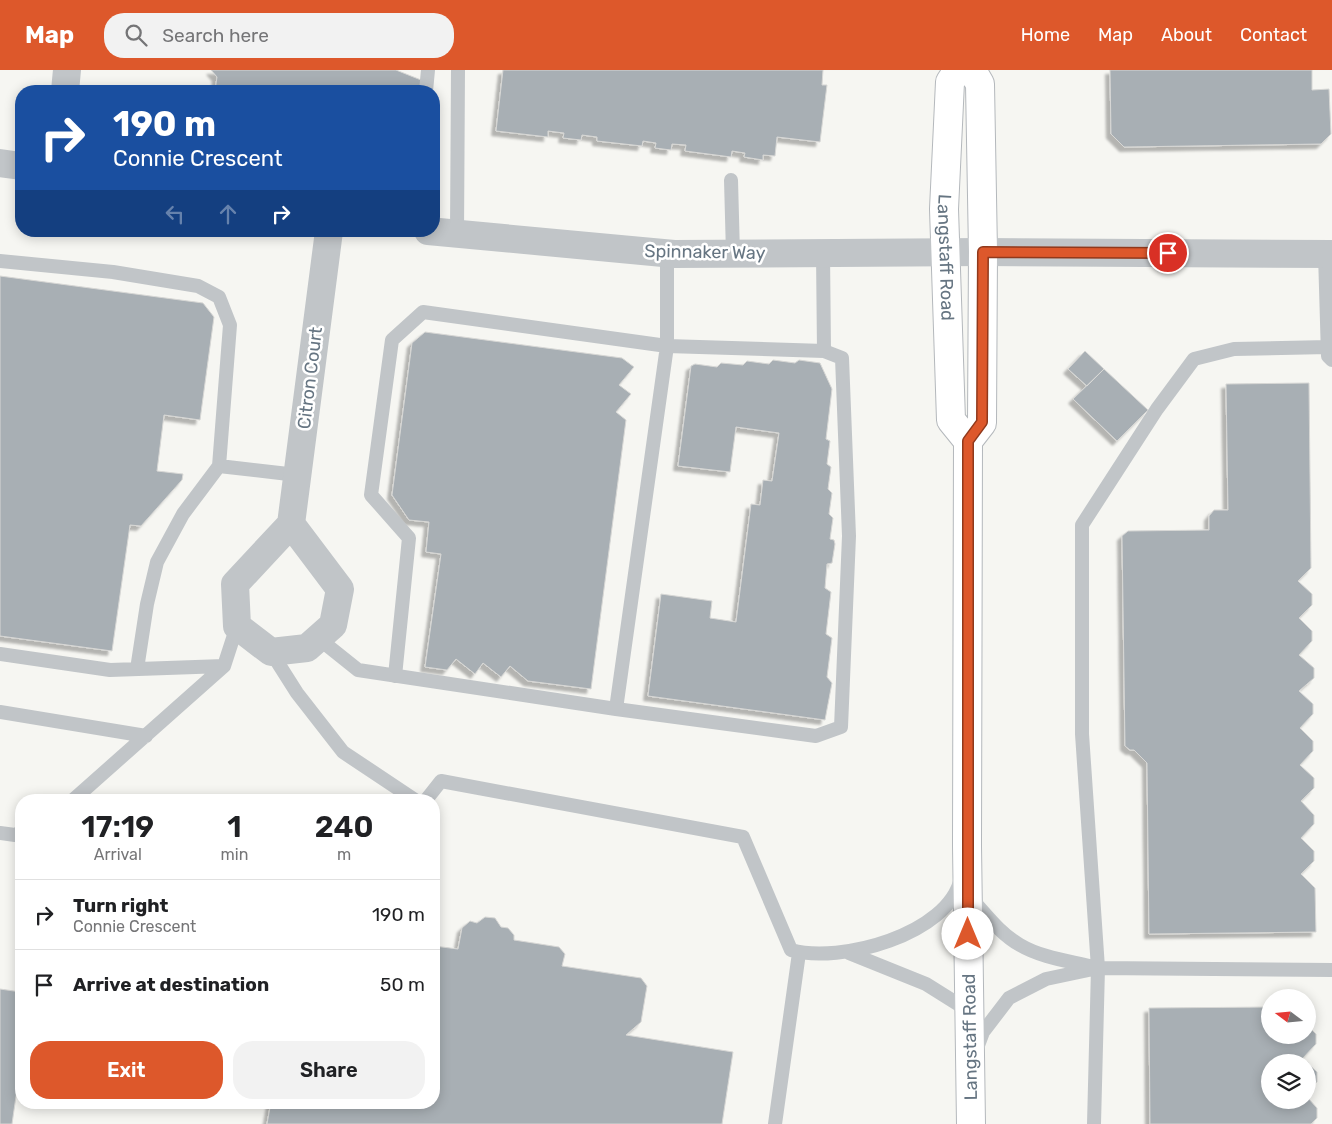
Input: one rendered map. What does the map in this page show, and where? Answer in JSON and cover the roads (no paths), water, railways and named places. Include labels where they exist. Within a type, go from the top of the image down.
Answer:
[{"type":"main road","name":"Langstaff Road","points":[[958,70],[950,82],[944,252],[951,420],[968,441]]},
{"type":"main road","name":"Langstaff Road","points":[[972,70],[980,84],[983,252],[982,422],[968,441],[967,846],[972,1124]]},
{"type":"street","points":[[66,85],[67,70]]},
{"type":"street","points":[[0,163],[15,165]]},
{"type":"street","name":"Spinnaker Way","points":[[440,232],[667,254],[944,252],[1329,254]]},
{"type":"street","name":"Citron Court","points":[[291,524],[328,237]]},
{"type":"street","points":[[291,524],[340,589],[333,625],[307,648],[271,652],[237,626],[235,584],[291,524]]},
{"type":"lane","points":[[427,85],[428,70]]},
{"type":"lane","points":[[457,234],[458,70]]},
{"type":"lane","points":[[731,180],[732,254]]},
{"type":"lane","points":[[823,253],[824,351]]},
{"type":"lane","points":[[616,709],[666,346],[667,254]]},
{"type":"lane","points":[[1094,1124],[1098,968],[1082,734],[1082,525],[1157,409],[1194,359],[1234,349],[1330,354],[1329,254]]},
{"type":"lane","points":[[0,261],[114,272],[198,286],[219,297],[230,325],[219,466],[183,514],[157,562],[147,604],[137,669]]},
{"type":"lane","points":[[318,638],[358,670],[395,676],[616,709],[816,736],[841,727],[849,536],[842,358],[824,351],[666,346],[423,312],[392,340],[371,495],[409,538],[395,676]]},
{"type":"lane","points":[[219,466],[297,475]]},
{"type":"lane","points":[[80,794],[224,666],[237,626]]},
{"type":"lane","points":[[271,652],[297,693],[343,752],[406,794]]},
{"type":"lane","points":[[0,654],[110,670],[224,666]]},
{"type":"lane","points":[[0,712],[146,736]]},
{"type":"lane","points":[[431,794],[441,781],[743,837],[790,950],[799,953],[849,953],[878,944],[933,919],[950,902],[960,883],[967,846]]},
{"type":"lane","points":[[0,833],[15,835]]},
{"type":"lane","points":[[968,895],[997,928],[1020,945],[1042,954],[1098,968]]},
{"type":"lane","points":[[775,1124],[799,953]]},
{"type":"lane","points":[[849,953],[926,984],[969,1011]]},
{"type":"lane","points":[[971,1063],[984,1032],[1009,998],[1046,979],[1098,968],[1332,970]]}]
